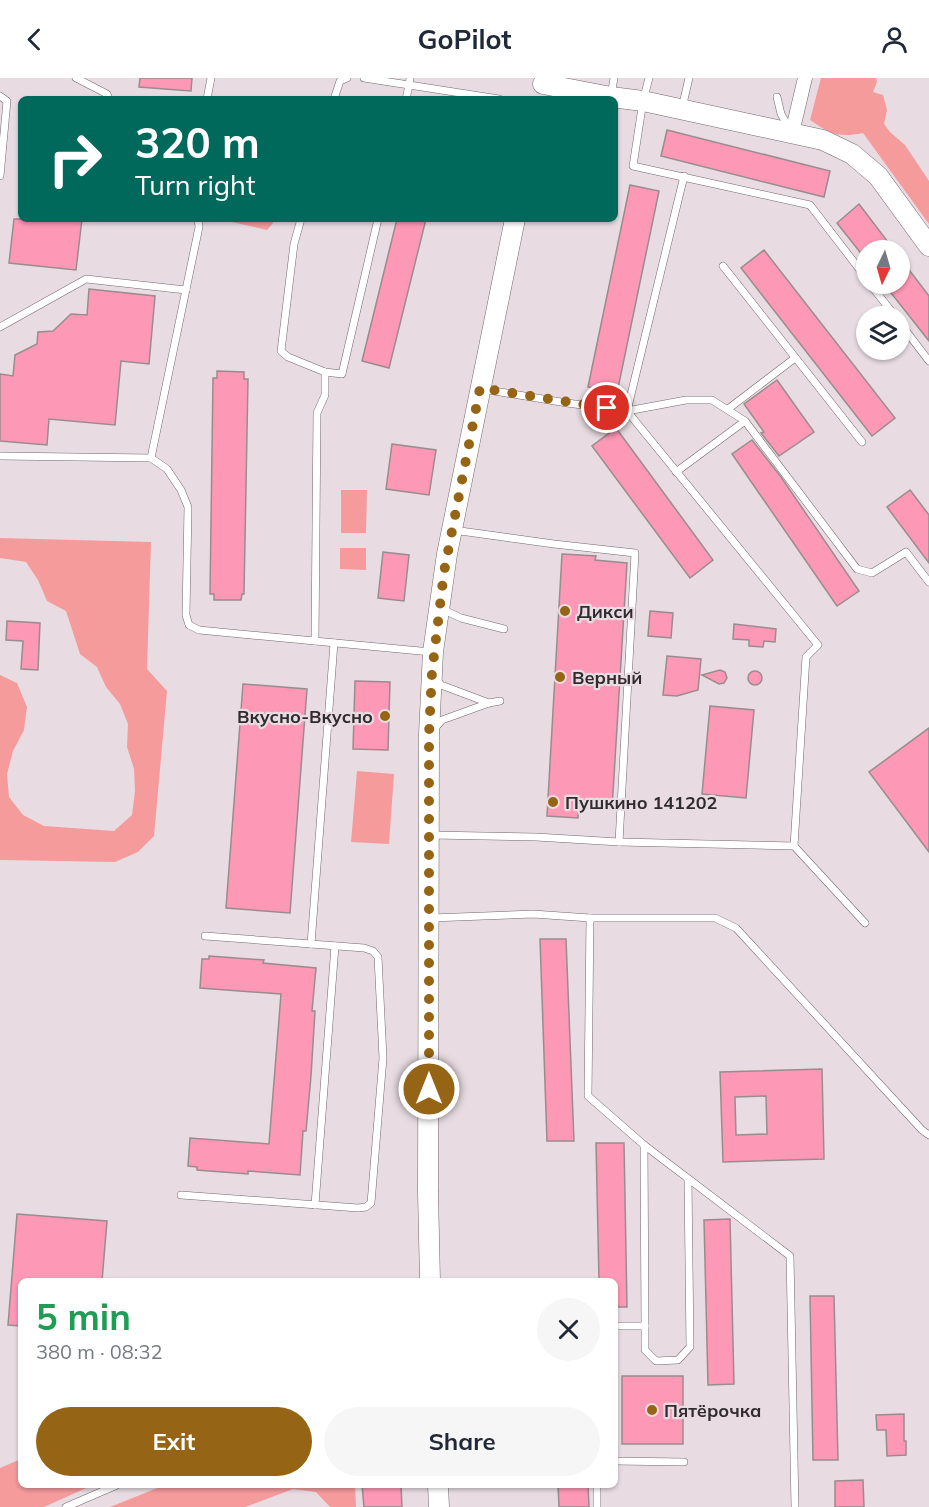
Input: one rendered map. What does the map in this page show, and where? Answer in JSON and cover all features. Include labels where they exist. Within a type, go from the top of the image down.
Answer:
[{"type":"main road","points":[[542,87],[613,88],[643,101],[823,140],[852,154],[878,176],[929,246]]},
{"type":"main road","points":[[430,1278],[429,734],[433,652],[452,530],[514,222]]},
{"type":"main road","points":[[438,1488],[440,1507]]},
{"type":"street","points":[[792,133],[805,78]]},
{"type":"lane","points":[[76,78],[108,96]]},
{"type":"lane","points":[[208,96],[211,78]]},
{"type":"lane","points":[[335,96],[340,81],[347,78]]},
{"type":"lane","points":[[364,78],[410,81],[484,96]]},
{"type":"lane","points":[[649,78],[633,166],[810,205],[856,265]]},
{"type":"lane","points":[[682,110],[689,78]]},
{"type":"lane","points":[[406,96],[410,81]]},
{"type":"lane","points":[[0,96],[7,101],[0,176]]},
{"type":"lane","points":[[777,97],[781,114],[792,133]]},
{"type":"lane","points":[[627,411],[684,176]]},
{"type":"lane","points":[[151,458],[198,222]]},
{"type":"lane","points":[[300,222],[294,244],[281,351],[288,357],[325,372],[342,374],[377,222]]},
{"type":"lane","points":[[723,266],[862,442]]},
{"type":"lane","points":[[0,327],[86,279],[186,290]]},
{"type":"lane","points":[[878,294],[887,306]]},
{"type":"lane","points":[[910,336],[929,361]]},
{"type":"lane","points":[[728,410],[795,358]]},
{"type":"lane","points":[[315,641],[317,414],[325,395],[325,372]]},
{"type":"lane","points":[[480,388],[627,411],[686,400],[712,400],[746,421],[857,569],[872,573],[906,552],[929,582]]},
{"type":"lane","points":[[627,411],[818,645],[806,657],[794,846]]},
{"type":"lane","points":[[676,472],[746,421]]},
{"type":"lane","points":[[0,456],[151,458],[166,469],[181,490],[188,507],[186,615],[189,625],[199,630],[433,652]]},
{"type":"lane","points":[[452,530],[635,553],[619,842]]},
{"type":"lane","points":[[439,608],[461,618],[504,629]]},
{"type":"lane","points":[[311,944],[334,643]]},
{"type":"lane","points":[[432,672],[441,685],[489,703]]},
{"type":"lane","points":[[429,734],[442,720],[500,701]]},
{"type":"lane","points":[[429,835],[794,846],[865,923]]},
{"type":"lane","points":[[429,918],[533,914],[590,918],[715,918],[736,928],[929,1135]]},
{"type":"lane","points":[[590,918],[588,1096],[644,1145],[790,1257],[795,1507]]},
{"type":"lane","points":[[181,1195],[358,1208],[366,1207],[371,1203],[383,1058],[378,957],[373,951],[364,948],[205,936]]},
{"type":"lane","points":[[315,1205],[335,946]]},
{"type":"lane","points":[[644,1145],[645,1350],[656,1360],[678,1360],[690,1347],[688,1179]]},
{"type":"lane","points":[[618,1326],[645,1326]]},
{"type":"lane","points":[[618,1461],[684,1462]]},
{"type":"lane","points":[[66,1507],[110,1488]]},
{"type":"lane","points":[[597,1488],[597,1507]]},
{"type":"shaded area","points":[[821,78],[876,78],[877,82],[873,92],[883,95],[887,110],[884,124],[905,145],[929,181],[929,224],[863,133],[835,134],[810,120]]},
{"type":"shaded area","points":[[232,222],[273,222],[267,230]]},
{"type":"shaded area","points":[[341,490],[367,490],[366,533],[341,533]]},
{"type":"shaded area","points":[[0,538],[151,542],[147,669],[167,691],[154,836],[138,852],[115,862],[0,860],[0,675],[17,683],[27,707],[24,730],[13,751],[7,774],[9,797],[23,815],[44,826],[114,831],[132,815],[135,791],[134,769],[127,747],[128,724],[120,704],[106,687],[97,667],[80,654],[66,611],[47,601],[38,580],[26,562],[0,558]]},
{"type":"shaded area","points":[[340,548],[366,548],[366,570],[340,569]]},
{"type":"shaded area","points":[[357,771],[394,774],[389,844],[351,842]]},
{"type":"shaded area","points":[[18,1460],[18,1488],[86,1488],[44,1507],[0,1507],[0,1468]]},
{"type":"shaded area","points":[[158,1488],[355,1488],[356,1507],[330,1507],[316,1492],[293,1489],[245,1507],[110,1507]]},
{"type":"building","points":[[140,78],[192,78],[191,91],[139,87]]},
{"type":"building","points":[[667,130],[830,171],[824,197],[661,156]]},
{"type":"building","points":[[630,185],[659,191],[617,393],[588,387]]},
{"type":"building","points":[[859,204],[886,240],[856,240],[856,247],[837,223]]},
{"type":"building","points":[[14,219],[18,219],[18,222],[82,222],[76,270],[9,263]]},
{"type":"building","points":[[396,222],[425,222],[389,368],[362,361]]},
{"type":"building","points":[[764,250],[895,418],[872,436],[741,268]]},
{"type":"building","points":[[910,271],[929,296],[929,341],[910,317],[910,306],[901,306],[892,294],[910,294]]},
{"type":"building","points":[[89,289],[155,296],[149,364],[121,361],[115,425],[49,419],[47,445],[0,441],[0,374],[13,376],[15,355],[37,344],[38,332],[53,331],[71,314],[87,315]]},
{"type":"building","points":[[217,371],[244,372],[244,379],[248,379],[244,594],[241,600],[214,600],[214,594],[210,594],[213,378],[217,378]]},
{"type":"building","points":[[777,380],[814,432],[779,456],[761,433],[764,432],[744,404]]},
{"type":"building","points":[[616,428],[713,560],[690,578],[592,446]]},
{"type":"building","points":[[752,440],[781,477],[859,591],[837,606],[732,454]]},
{"type":"building","points":[[392,444],[436,450],[429,495],[386,489]]},
{"type":"building","points":[[910,490],[929,515],[929,563],[887,507]]},
{"type":"building","points":[[383,552],[409,555],[404,601],[378,598]]},
{"type":"building","points":[[562,554],[596,556],[595,560],[627,563],[612,809],[579,807],[578,818],[547,816]]},
{"type":"building","points":[[650,611],[673,613],[671,638],[648,636]]},
{"type":"building","points":[[7,621],[40,623],[38,670],[21,669],[23,641],[6,640]]},
{"type":"building","points":[[734,624],[776,629],[775,642],[764,641],[763,647],[749,646],[749,640],[733,639]]},
{"type":"building","points":[[667,656],[701,659],[698,690],[677,696],[663,695]]},
{"type":"building","points":[[720,670],[725,672],[727,678],[724,683],[719,684],[702,675]]},
{"type":"building","points":[[755,671],[760,673],[762,678],[760,683],[755,685],[750,683],[748,678],[750,673]]},
{"type":"building","points":[[355,681],[390,682],[388,750],[353,749]]},
{"type":"building","points":[[243,684],[307,689],[290,913],[226,908]]},
{"type":"building","points":[[710,706],[754,710],[746,798],[702,794]]},
{"type":"building","points":[[929,728],[929,852],[869,772]]},
{"type":"building","points":[[540,939],[566,939],[574,1141],[547,1141]]},
{"type":"building","points":[[209,956],[264,960],[263,963],[316,968],[312,1011],[315,1011],[311,1076],[306,1131],[303,1131],[300,1175],[197,1170],[197,1167],[188,1166],[190,1138],[269,1144],[281,994],[200,988],[202,959],[209,959]]},
{"type":"building","points":[[822,1069],[824,1159],[723,1162],[720,1072]],"holes":[[[766,1096],[767,1134],[736,1135],[735,1097]]]},
{"type":"building","points":[[596,1143],[624,1143],[627,1307],[618,1307],[618,1278],[599,1278]]},
{"type":"building","points":[[17,1214],[107,1221],[102,1278],[18,1278],[18,1326],[8,1325]]},
{"type":"building","points":[[730,1219],[734,1384],[708,1385],[704,1220]]},
{"type":"building","points":[[810,1296],[834,1296],[838,1460],[813,1460]]},
{"type":"building","name":"Пятёрочка","points":[[622,1376],[683,1376],[683,1444],[622,1444]]},
{"type":"building","points":[[904,1414],[906,1455],[887,1456],[886,1430],[877,1430],[876,1415]]},
{"type":"building","points":[[863,1480],[864,1507],[835,1507],[835,1481]]},
{"type":"building","points":[[362,1488],[401,1488],[402,1507],[364,1507]]},
{"type":"building","points":[[558,1488],[588,1488],[589,1507],[559,1507]]},
{"type":"place","name":"Дикси","points":[[565,611]]},
{"type":"place","name":"Верный","points":[[560,677]]},
{"type":"place","name":"Вкусно-Вкусно","points":[[385,716]]},
{"type":"place","name":"Пушкино 141202","points":[[553,802]]},
{"type":"place","name":"Пятёрочка","points":[[652,1410]]},
{"type":"route","points":[[429,1089],[429,734],[433,652],[444,572],[480,388],[607,408]]}]
